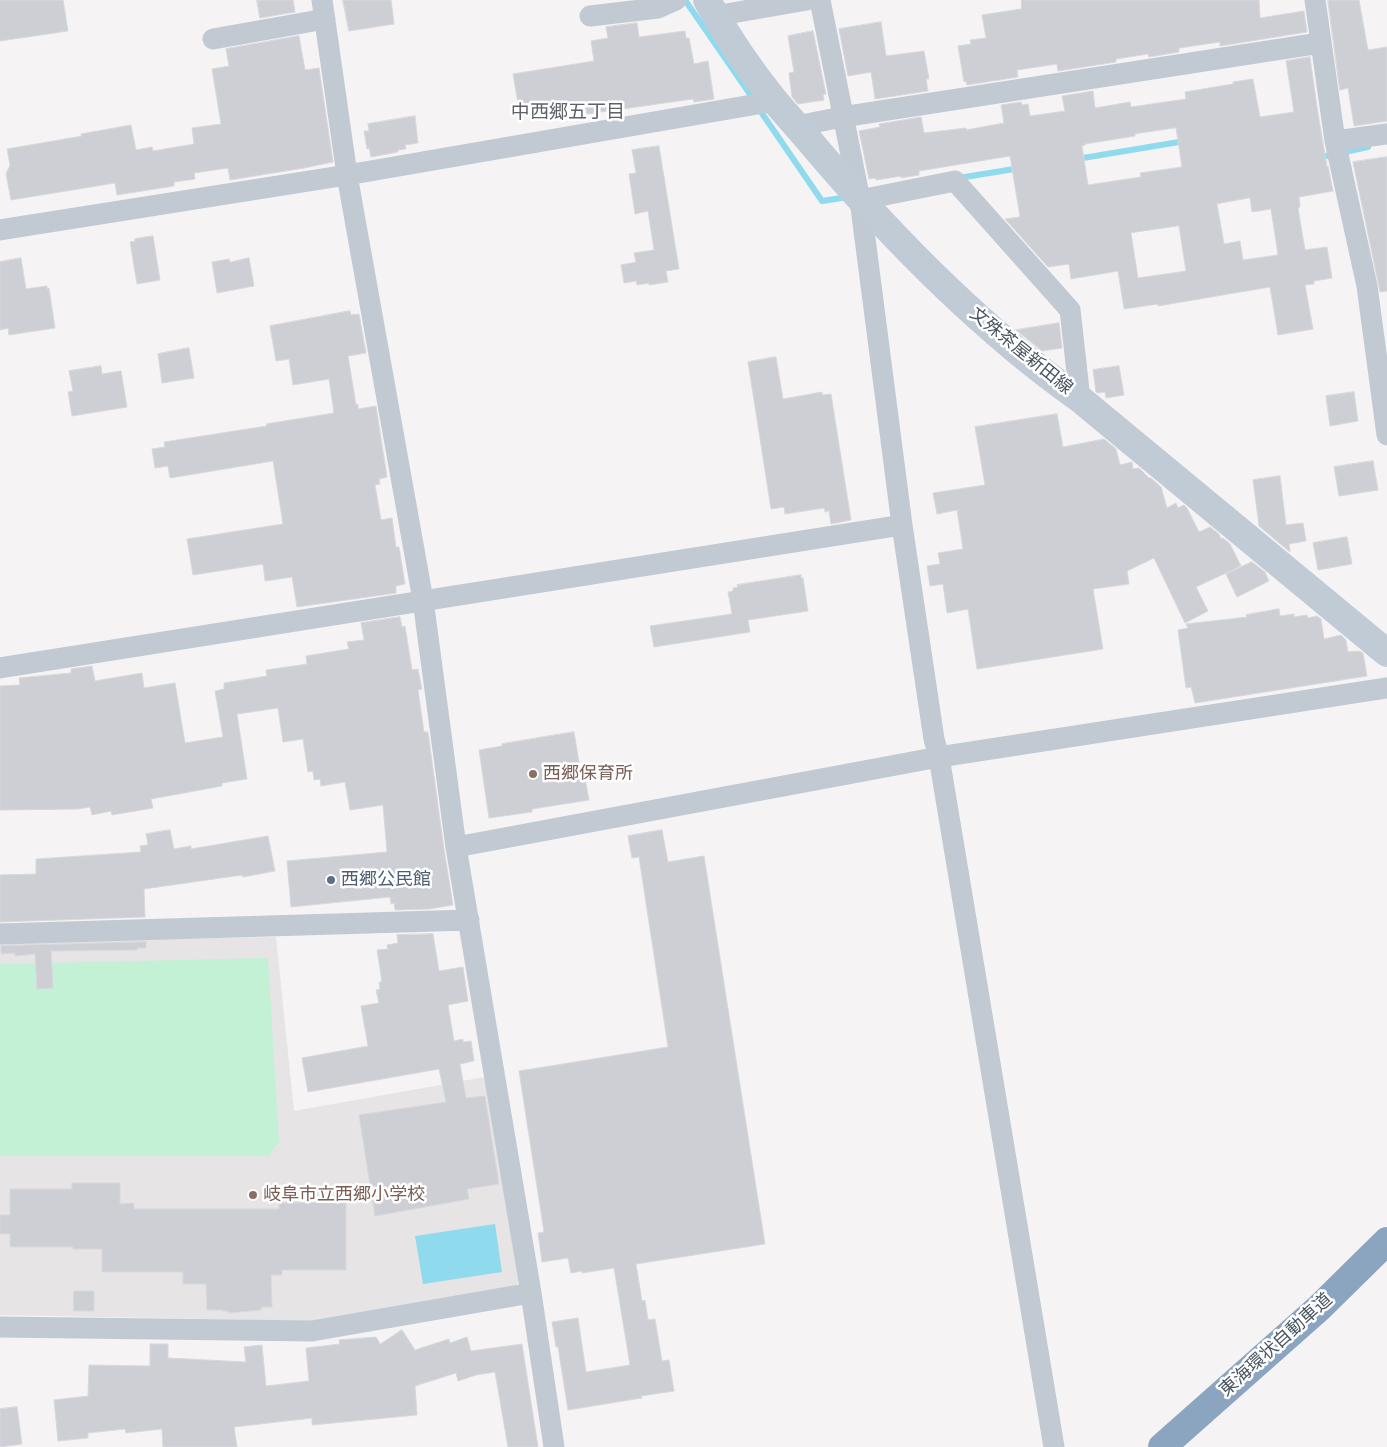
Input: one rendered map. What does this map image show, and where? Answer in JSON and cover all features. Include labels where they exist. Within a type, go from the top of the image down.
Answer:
[{"type":"highway","name":"東海環状自動車道","points":[[1162,1447],[1319,1308],[1387,1241]]},
{"type":"main road","name":"文殊茶屋新田線","points":[[711,8],[740,54],[775,101],[860,200],[970,310],[1049,377],[1080,399],[1387,653]]},
{"type":"street","points":[[590,16],[658,8],[676,0]]},
{"type":"street","points":[[711,8],[807,0]]},
{"type":"street","points":[[820,0],[860,200],[902,525],[934,739],[939,757],[1054,1447]]},
{"type":"street","points":[[1315,0],[1335,141],[1367,286],[1387,435]]},
{"type":"street","points":[[213,39],[324,10],[347,175],[423,600],[456,848],[531,1293],[554,1447]]},
{"type":"street","points":[[797,126],[842,116],[1320,43]]},
{"type":"street","points":[[0,230],[347,175],[775,101]]},
{"type":"street","points":[[1335,141],[1387,134]]},
{"type":"street","points":[[860,200],[955,182],[1070,310],[1080,399]]},
{"type":"street","points":[[0,668],[902,525]]},
{"type":"street","points":[[456,848],[939,757],[1387,688]]},
{"type":"street","points":[[0,934],[469,920]]},
{"type":"street","points":[[0,1327],[312,1331],[531,1293]]},
{"type":"shaded area","name":"岐阜市立西郷小学校","points":[[276,937],[294,1111],[485,1077],[520,1279],[514,1289],[312,1321],[0,1315],[0,942]]},
{"type":"green space","points":[[268,958],[279,1142],[268,1156],[0,1156],[0,964]]},
{"type":"water","points":[[495,1224],[502,1272],[423,1284],[415,1236]]},
{"type":"building","points":[[0,0],[63,0],[68,31],[0,41]]},
{"type":"building","points":[[257,0],[293,0],[295,12],[260,18]]},
{"type":"building","points":[[343,0],[391,0],[394,24],[349,31]]},
{"type":"building","points":[[1022,0],[1259,0],[1260,18],[1304,11],[1307,32],[1220,46],[1220,42],[1179,48],[1179,52],[1149,57],[1148,54],[1116,59],[1116,62],[1058,71],[1057,64],[1017,70],[1018,77],[967,85],[966,81],[964,82],[958,46],[971,44],[970,40],[986,38],[982,15],[1021,9]]},
{"type":"building","points":[[1328,0],[1359,0],[1368,50],[1387,47],[1387,121],[1354,126],[1348,88],[1340,90]]},
{"type":"building","points":[[881,22],[886,56],[924,51],[929,79],[926,79],[928,91],[875,99],[871,72],[848,76],[839,29]]},
{"type":"building","points":[[637,23],[639,37],[685,31],[686,38],[689,38],[694,64],[708,61],[714,99],[694,102],[693,99],[587,114],[585,102],[526,110],[526,108],[519,109],[513,74],[594,61],[591,41],[608,38],[606,27]]},
{"type":"building","points":[[813,31],[826,94],[823,95],[824,100],[798,104],[792,97],[789,73],[794,72],[788,36]]},
{"type":"building","points":[[299,36],[305,70],[319,68],[333,162],[230,180],[228,168],[194,173],[195,179],[174,182],[174,186],[117,195],[115,183],[11,200],[6,174],[10,165],[7,149],[131,125],[136,150],[152,147],[153,151],[194,144],[192,128],[221,124],[212,69],[229,66],[226,49]]},
{"type":"building","points":[[1310,57],[1327,167],[1333,191],[1299,197],[1300,207],[1298,208],[1305,250],[1327,247],[1332,278],[1314,281],[1314,284],[1305,285],[1313,329],[1278,335],[1270,287],[1158,306],[1158,304],[1124,309],[1118,271],[1071,279],[1069,264],[1048,267],[1005,219],[1020,217],[1010,156],[919,171],[919,175],[901,178],[901,176],[876,180],[875,178],[869,179],[859,131],[880,127],[879,124],[921,117],[924,133],[966,128],[966,130],[1004,123],[1001,105],[1021,102],[1022,105],[1028,104],[1030,116],[1065,111],[1062,96],[1093,91],[1095,108],[1130,102],[1131,107],[1186,99],[1185,92],[1253,79],[1260,117],[1294,112],[1286,61]],"holes":[[[1176,128],[1182,167],[1140,173],[1141,177],[1088,185],[1082,146],[1085,144]],[[1250,198],[1252,212],[1271,209],[1278,255],[1243,260],[1240,241],[1224,244],[1217,204]],[[1179,226],[1186,271],[1138,278],[1131,233]]]},
{"type":"building","points":[[415,116],[418,143],[405,145],[406,149],[398,150],[398,152],[371,157],[369,148],[367,149],[364,131],[369,131],[368,124]]},
{"type":"building","points":[[659,146],[679,269],[666,271],[668,282],[649,285],[649,283],[637,285],[636,281],[624,283],[621,265],[636,262],[634,253],[654,250],[648,211],[635,214],[629,174],[636,173],[632,150]]},
{"type":"building","points":[[1387,157],[1387,291],[1380,292],[1353,162]]},
{"type":"building","points":[[153,236],[160,280],[137,284],[130,242],[135,241],[135,239]]},
{"type":"building","points":[[21,258],[26,289],[47,286],[47,289],[49,288],[55,328],[9,335],[8,328],[0,330],[0,262]]},
{"type":"building","points":[[249,258],[254,286],[217,293],[212,262],[229,259],[230,262]]},
{"type":"building","points":[[350,311],[351,315],[359,314],[366,353],[348,356],[356,405],[358,404],[358,409],[376,406],[387,477],[379,479],[380,484],[375,485],[381,520],[392,518],[396,547],[399,547],[405,584],[396,586],[396,593],[297,607],[292,577],[265,581],[263,564],[193,575],[187,539],[283,524],[273,461],[170,478],[168,466],[155,468],[152,449],[165,447],[164,442],[267,426],[266,424],[334,413],[329,379],[293,385],[289,359],[276,361],[270,326]]},
{"type":"building","points":[[1059,323],[1062,348],[1042,351],[1016,330]]},
{"type":"building","points":[[189,348],[194,378],[162,383],[158,354]]},
{"type":"building","points":[[776,357],[783,399],[822,392],[822,395],[831,394],[851,520],[831,524],[829,511],[825,512],[824,508],[785,514],[784,507],[771,509],[748,362]]},
{"type":"building","points":[[101,366],[102,374],[121,371],[127,407],[72,416],[68,392],[73,391],[69,371]]},
{"type":"building","points":[[1119,366],[1124,395],[1106,398],[1105,392],[1096,392],[1093,370]]},
{"type":"building","points":[[1354,392],[1358,421],[1330,426],[1326,396]]},
{"type":"building","points":[[1057,414],[1063,447],[1104,439],[1116,449],[1120,465],[1132,462],[1133,469],[1139,468],[1161,487],[1167,508],[1176,503],[1178,508],[1184,505],[1199,532],[1210,527],[1219,534],[1221,539],[1223,538],[1230,544],[1241,566],[1196,587],[1208,611],[1185,623],[1154,558],[1127,571],[1129,584],[1093,589],[1103,649],[977,669],[968,609],[947,613],[943,584],[930,586],[927,566],[940,564],[938,553],[963,549],[957,510],[937,514],[933,493],[985,485],[975,427]]},
{"type":"building","points":[[1373,461],[1378,490],[1339,496],[1334,467]]},
{"type":"building","points":[[1280,476],[1286,525],[1303,523],[1306,541],[1289,544],[1290,552],[1259,526],[1253,480]]},
{"type":"building","points":[[1347,537],[1352,564],[1318,570],[1313,543]]},
{"type":"building","points":[[1252,562],[1265,572],[1269,581],[1237,597],[1226,574]]},
{"type":"building","points":[[801,575],[808,611],[748,620],[750,632],[654,647],[650,626],[732,614],[728,592],[733,591],[733,588],[738,587],[737,585]]},
{"type":"building","points":[[1279,609],[1280,616],[1294,614],[1294,617],[1307,615],[1308,618],[1317,616],[1321,619],[1324,639],[1341,635],[1346,640],[1348,652],[1359,651],[1363,653],[1367,676],[1195,703],[1191,687],[1186,688],[1178,630],[1188,628],[1186,624],[1247,617],[1246,615]]},
{"type":"building","points":[[400,617],[402,627],[405,626],[412,670],[418,669],[422,689],[418,690],[424,732],[428,732],[453,905],[429,909],[395,910],[394,903],[391,904],[390,897],[291,907],[287,861],[387,852],[383,805],[350,810],[345,782],[321,786],[320,779],[314,780],[313,771],[308,772],[303,739],[283,742],[278,708],[237,714],[247,779],[222,783],[222,786],[151,799],[153,808],[112,815],[111,811],[92,815],[90,807],[78,809],[0,810],[0,686],[20,685],[19,678],[71,673],[71,669],[92,666],[95,681],[142,673],[144,688],[175,683],[185,743],[223,737],[215,691],[224,689],[224,683],[267,676],[266,670],[307,664],[306,656],[349,649],[347,642],[364,640],[361,623]]},
{"type":"building","points":[[574,732],[580,768],[583,768],[589,800],[532,809],[532,812],[489,818],[479,750],[502,746],[502,744]]},
{"type":"building","points":[[170,830],[174,849],[191,846],[191,849],[268,836],[275,871],[243,877],[242,875],[144,889],[145,917],[0,922],[0,875],[36,874],[36,859],[141,852],[140,846],[148,845],[146,834]]},
{"type":"building","points":[[662,830],[668,862],[704,856],[765,1244],[636,1264],[642,1301],[645,1300],[648,1320],[655,1319],[662,1361],[669,1360],[674,1391],[568,1410],[552,1322],[578,1318],[586,1372],[630,1365],[614,1268],[571,1273],[568,1258],[542,1262],[538,1233],[544,1232],[519,1071],[668,1047],[639,857],[632,858],[628,836]]},
{"type":"building","points":[[433,934],[439,971],[463,967],[468,1001],[448,1005],[454,1041],[463,1039],[463,1042],[471,1041],[474,1061],[460,1064],[466,1098],[485,1096],[499,1184],[467,1189],[469,1199],[375,1216],[359,1115],[446,1102],[439,1069],[308,1092],[302,1058],[368,1046],[361,1006],[379,1003],[376,990],[380,989],[379,982],[382,982],[377,950],[388,949],[387,945],[398,943],[397,935]]},
{"type":"building","points":[[146,942],[146,948],[137,948],[137,950],[51,951],[53,988],[37,989],[35,954],[15,956],[15,953],[1,954],[1,946]]},
{"type":"building","points":[[72,1183],[120,1183],[120,1204],[134,1203],[134,1209],[279,1209],[279,1203],[346,1202],[346,1270],[282,1270],[282,1275],[271,1275],[272,1307],[228,1313],[228,1311],[222,1310],[207,1310],[206,1284],[183,1284],[183,1272],[102,1272],[102,1249],[10,1247],[10,1234],[0,1234],[0,1215],[10,1215],[10,1189],[72,1189]]},
{"type":"building","points":[[74,1291],[94,1291],[94,1311],[74,1311]]},
{"type":"building","points":[[402,1330],[415,1350],[449,1339],[450,1343],[467,1337],[471,1351],[522,1344],[538,1447],[508,1447],[495,1372],[476,1375],[458,1381],[456,1373],[415,1386],[417,1415],[312,1425],[312,1418],[234,1427],[237,1447],[163,1447],[162,1429],[126,1433],[125,1429],[88,1433],[88,1438],[58,1441],[54,1400],[88,1396],[89,1365],[150,1366],[150,1344],[168,1344],[168,1358],[246,1362],[244,1347],[262,1345],[266,1386],[309,1381],[306,1348],[340,1344],[339,1340],[376,1337],[380,1344]]},
{"type":"building","points":[[17,1407],[22,1444],[0,1447],[0,1409]]},
{"type":"waterway","points":[[685,0],[754,100]]},
{"type":"waterway","points":[[759,109],[822,201],[848,197]]},
{"type":"waterway","points":[[1077,159],[1185,141]]},
{"type":"waterway","points":[[1317,158],[1368,147]]},
{"type":"waterway","points":[[959,178],[1020,168]]},
{"type":"place","name":"西郷保育所","points":[[533,774]]},
{"type":"place","name":"西郷公民館","points":[[331,880]]},
{"type":"place","name":"岐阜市立西郷小学校","points":[[253,1195]]},
{"type":"district","name":"中西郷五丁目","points":[[568,112]]}]
